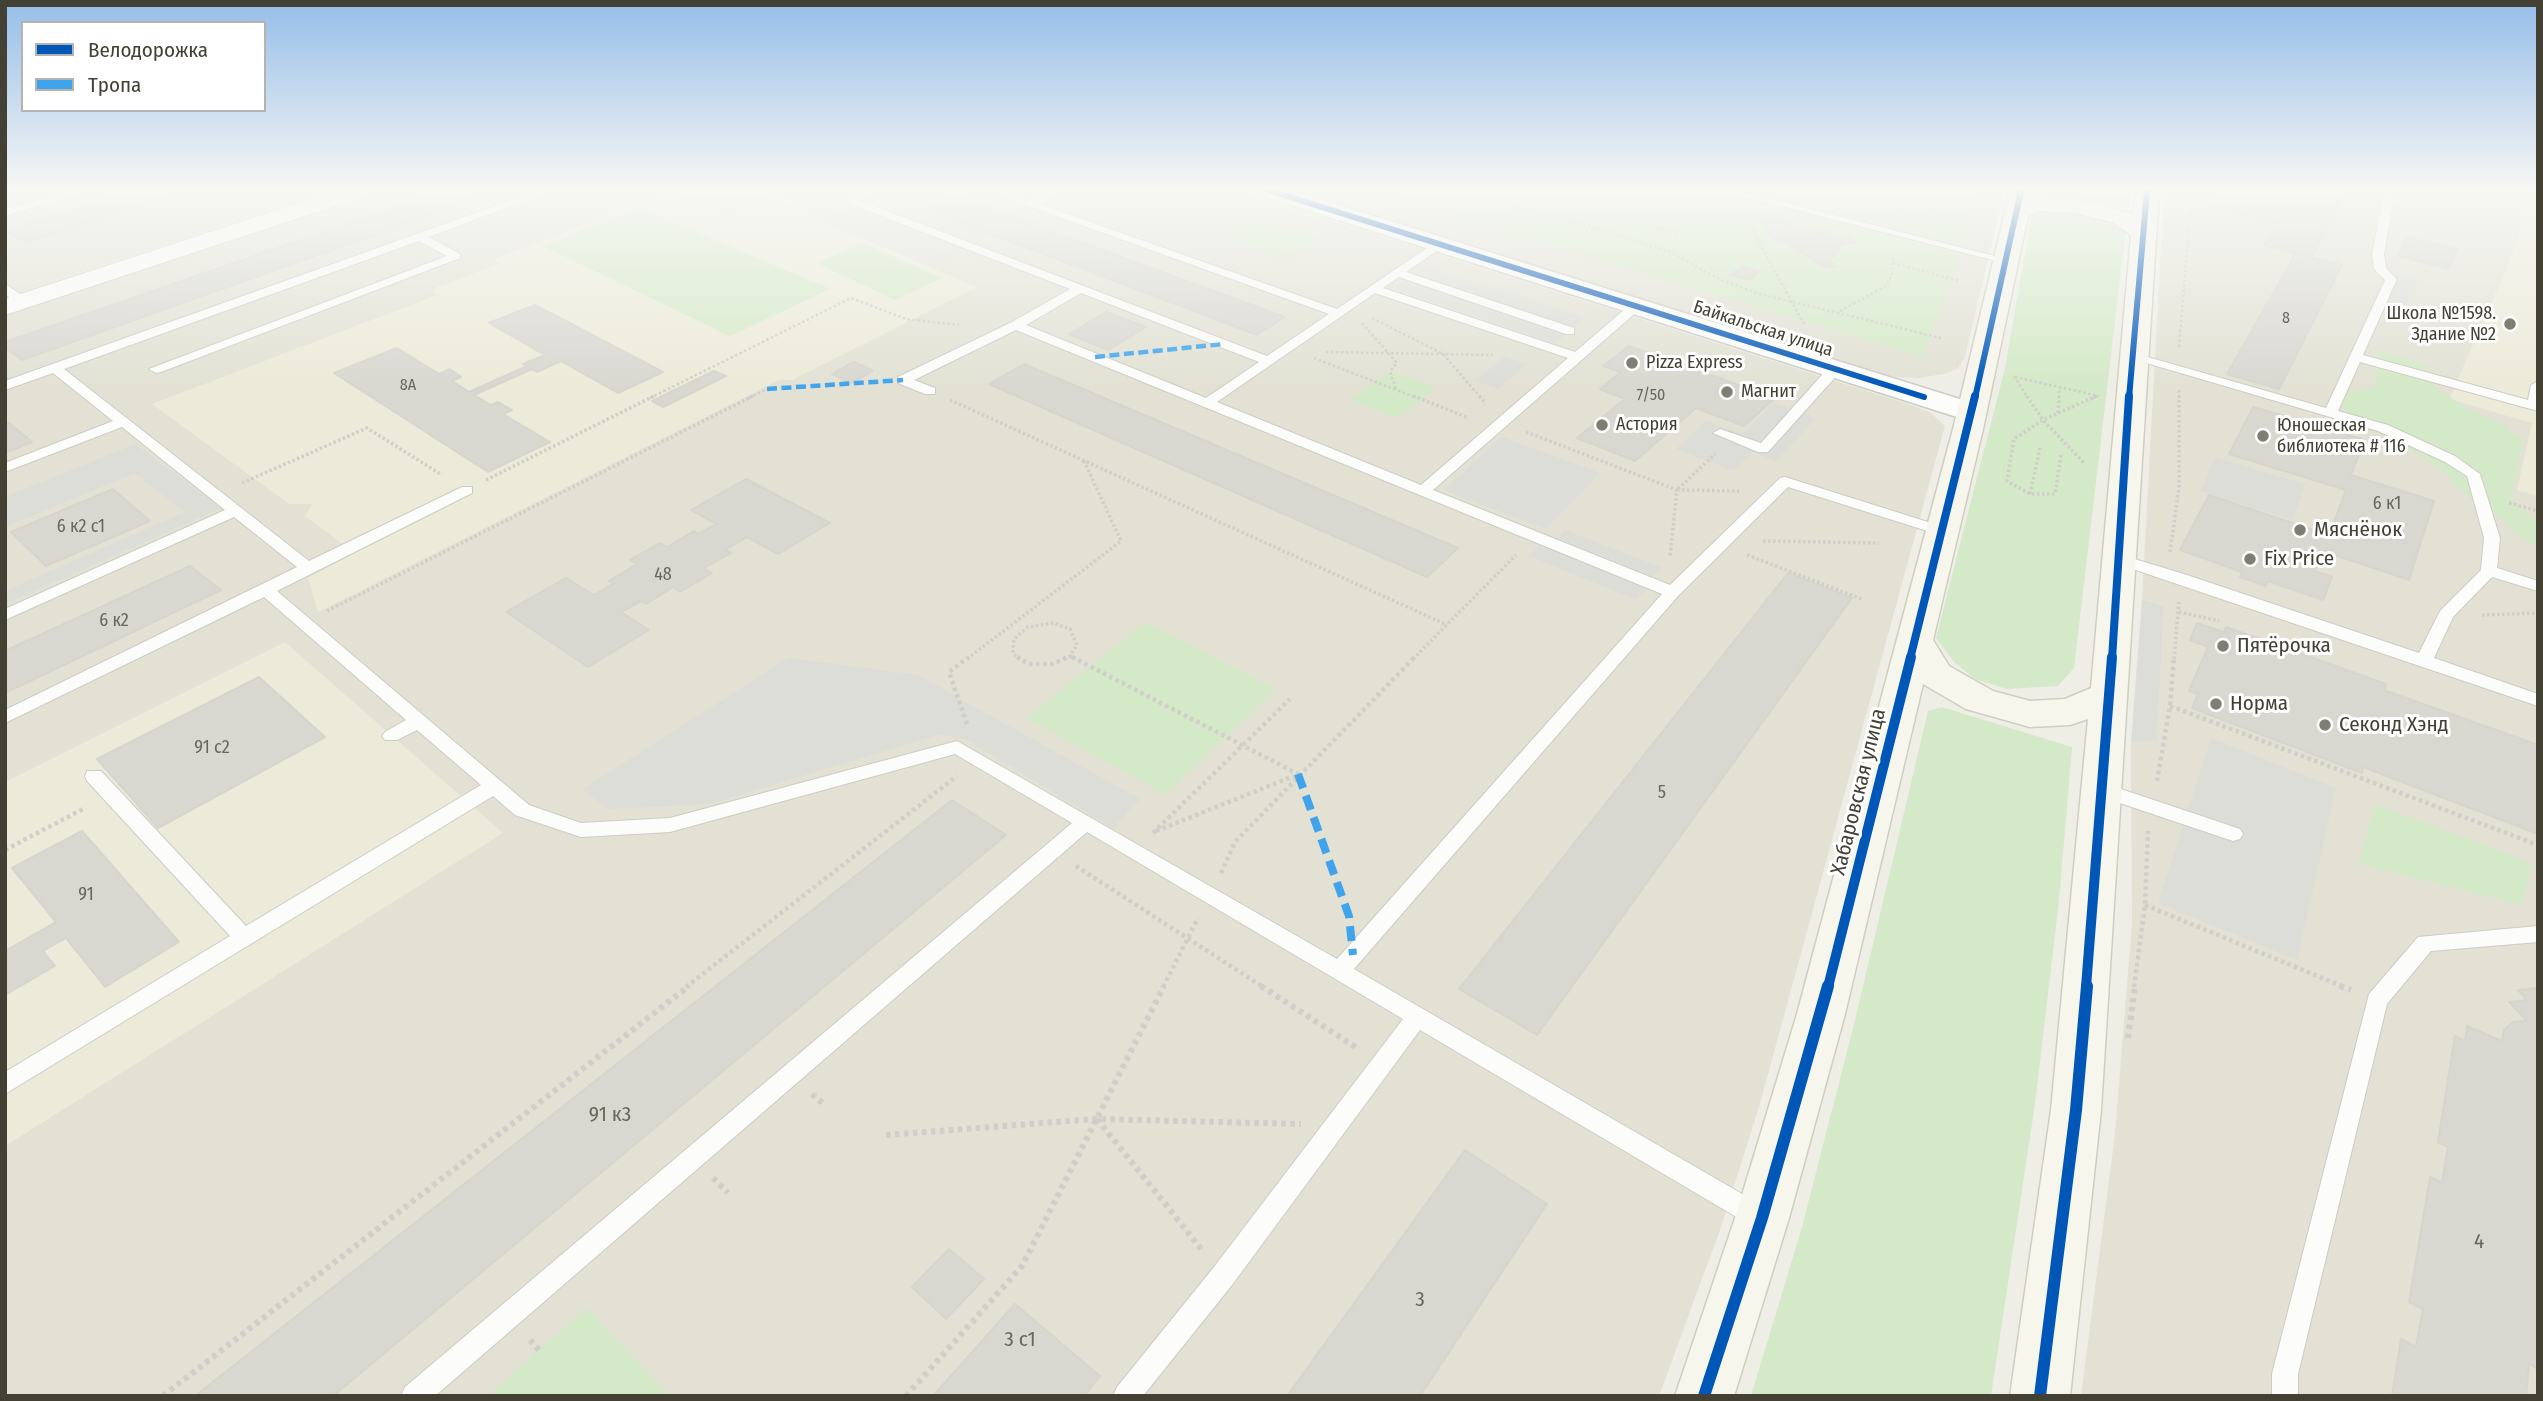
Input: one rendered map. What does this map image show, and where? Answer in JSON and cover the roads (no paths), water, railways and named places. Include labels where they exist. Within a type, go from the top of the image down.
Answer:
[{"type":"main road","name":"Хабаровская улица","points":[[1704,1396],[1762,1218],[1821,1014],[1942,531],[2005,256]]},
{"type":"main road","points":[[2040,1396],[2076,1110],[2103,790],[2141,256]]},
{"type":"main road","points":[[1915,640],[1936,675],[1980,700],[2018,711],[2030,714],[2070,712],[2109,695]]},
{"type":"street","points":[[11,298],[146,256]]},
{"type":"street","name":"Байкальская улица","points":[[1479,256],[1970,412]]},
{"type":"lane","points":[[5,386],[363,256]]},
{"type":"lane","points":[[156,369],[455,256]]},
{"type":"lane","points":[[995,256],[1269,361]]},
{"type":"lane","points":[[1185,256],[1343,310]]},
{"type":"lane","points":[[1207,403],[1269,361],[1294,350],[1343,310],[1421,256]]},
{"type":"lane","points":[[1990,256],[2004,260]]},
{"type":"lane","points":[[2331,411],[2391,279],[2380,269],[2378,256]]},
{"type":"lane","points":[[1396,273],[1570,331]]},
{"type":"lane","points":[[930,391],[903,380],[1016,325],[1080,289]]},
{"type":"lane","points":[[1374,289],[1577,357]]},
{"type":"lane","points":[[1423,491],[1636,306]]},
{"type":"lane","points":[[1016,325],[1672,593]]},
{"type":"lane","points":[[2132,357],[2331,411],[2403,436],[2473,474],[2492,538],[2489,571],[2446,615],[2424,661]]},
{"type":"lane","points":[[2355,358],[2535,406],[2538,385]]},
{"type":"lane","points":[[55,368],[308,568]]},
{"type":"lane","points":[[1726,435],[1763,449],[1835,369]]},
{"type":"lane","points":[[5,468],[123,422]]},
{"type":"lane","points":[[1339,971],[1672,593],[1785,481],[1942,531]]},
{"type":"lane","points":[[5,717],[467,490]]},
{"type":"lane","points":[[5,614],[235,511]]},
{"type":"lane","points":[[2118,559],[2538,700]]},
{"type":"lane","points":[[2489,571],[2538,586]]},
{"type":"lane","points":[[266,590],[522,810],[581,830],[670,825],[957,747],[1762,1218]]},
{"type":"lane","points":[[391,736],[417,722]]},
{"type":"lane","points":[[94,776],[244,938]]},
{"type":"lane","points":[[5,1084],[494,786]]},
{"type":"lane","points":[[2103,790],[2233,834]]},
{"type":"lane","points":[[414,1396],[1086,822]]},
{"type":"lane","points":[[2286,1396],[2285,1374],[2377,1000],[2425,943],[2538,934]]},
{"type":"lane","points":[[1126,1396],[1223,1276],[1333,1125],[1418,1016]]},
{"type":"place","name":"Школа №1598. Здание №2","points":[[2510,324]]},
{"type":"place","name":"Pizza Express","points":[[1632,363]]},
{"type":"place","name":"Магнит","points":[[1727,392]]},
{"type":"place","name":"Астория","points":[[1602,425]]},
{"type":"place","name":"Юношеская библиотека # 116","points":[[2263,436]]},
{"type":"place","name":"Мяснёнок","points":[[2300,530]]},
{"type":"place","name":"Fix Price","points":[[2250,559]]},
{"type":"place","name":"Пятёрочка","points":[[2223,646]]},
{"type":"place","name":"Норма","points":[[2216,704]]},
{"type":"place","name":"Секонд Хэнд","points":[[2325,725]]}]
